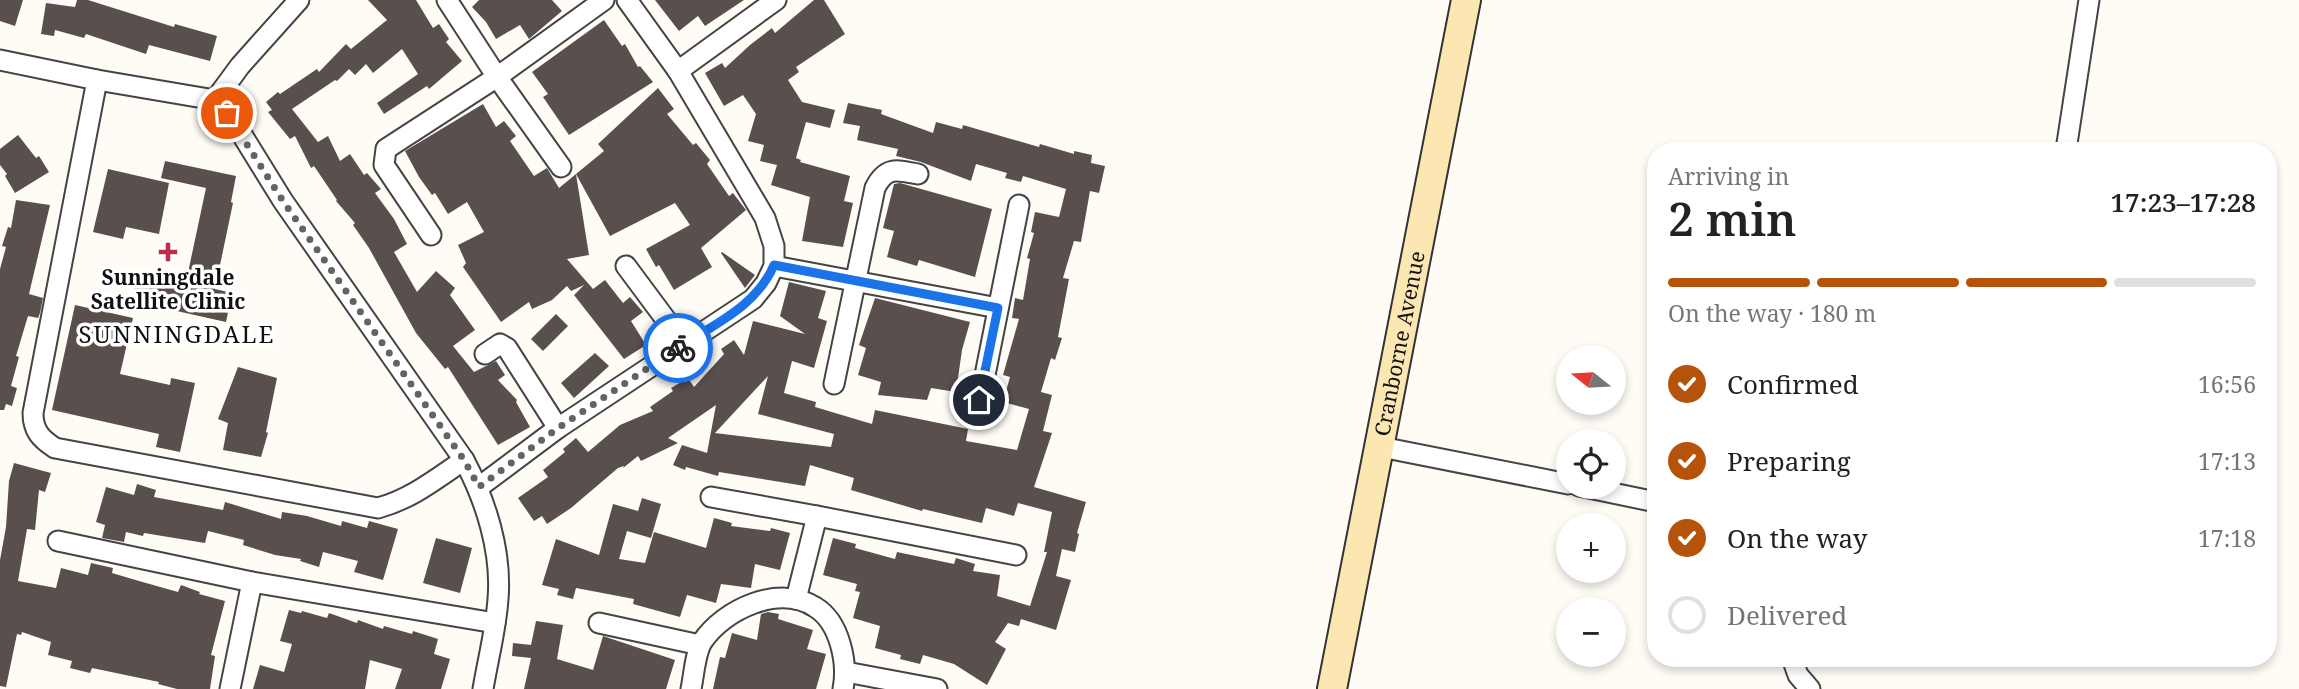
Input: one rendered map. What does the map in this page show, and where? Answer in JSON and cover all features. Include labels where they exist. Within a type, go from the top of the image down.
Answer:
[{"type":"street","points":[[215,100],[240,66],[299,0]]},
{"type":"street","points":[[446,0],[561,167]]},
{"type":"street","points":[[432,235],[384,165],[386,149],[497,77],[604,0]]},
{"type":"street","points":[[479,487],[558,428],[753,299],[766,283],[774,265],[774,246],[765,218],[678,71],[627,0]]},
{"type":"street","points":[[678,71],[776,0]]},
{"type":"street","name":"Cranborne Avenue","points":[[1332,689],[1466,0]]},
{"type":"street","points":[[2067,142],[2089,0]]},
{"type":"street","points":[[0,60],[215,100],[236,125],[283,201],[464,460],[479,487],[492,533],[499,597],[483,689]]},
{"type":"street","points":[[97,80],[33,414],[33,425],[39,435],[55,448],[378,508],[418,492],[464,460]]},
{"type":"street","points":[[834,384],[875,188],[879,179],[895,170],[918,174]]},
{"type":"street","points":[[979,400],[1019,205]]},
{"type":"street","points":[[774,265],[998,308]]},
{"type":"street","points":[[626,266],[684,344]]},
{"type":"street","points":[[485,354],[500,344],[508,348],[558,428]]},
{"type":"street","points":[[1381,447],[1556,482]]},
{"type":"street","points":[[1626,496],[1647,500]]},
{"type":"street","points":[[711,497],[1016,555]]},
{"type":"street","points":[[796,599],[817,516]]},
{"type":"street","points":[[58,541],[252,582],[495,624]]},
{"type":"street","points":[[230,689],[252,582]]},
{"type":"street","points":[[691,689],[701,645],[717,624],[735,612],[774,599],[796,599],[817,607],[829,621],[842,647],[845,681],[937,689]]},
{"type":"street","points":[[598,623],[701,645]]},
{"type":"street","points":[[1795,667],[1798,675],[1810,689]]},
{"type":"building","points":[[0,0],[23,0],[15,26],[0,21]]},
{"type":"building","points":[[77,0],[88,0],[174,27],[175,24],[217,36],[210,61],[149,45],[146,54],[86,34],[84,38],[55,30],[54,36],[41,34],[46,3],[75,7]]},
{"type":"building","points":[[368,0],[416,0],[433,28],[439,24],[449,39],[446,42],[462,61],[429,89],[427,86],[384,114],[377,103],[418,74],[402,49],[373,73],[366,64],[355,75],[349,69],[337,81],[292,109],[318,142],[328,136],[340,161],[350,154],[364,175],[367,173],[381,189],[375,193],[394,219],[407,244],[394,252],[417,292],[436,271],[455,288],[450,295],[475,330],[453,346],[474,372],[496,361],[505,375],[498,380],[517,400],[530,427],[498,445],[448,367],[445,369],[416,333],[369,248],[353,225],[355,223],[336,201],[314,166],[311,168],[295,136],[290,139],[268,112],[272,110],[266,102],[278,92],[280,94],[317,69],[319,72],[346,44],[351,49],[387,20]]},
{"type":"building","points":[[479,0],[552,0],[562,11],[529,39],[520,25],[496,39],[486,22],[472,7]]},
{"type":"building","points":[[655,0],[744,0],[705,26],[698,16],[679,31]]},
{"type":"building","points":[[814,0],[824,0],[845,34],[796,67],[799,72],[788,80],[802,102],[835,110],[830,128],[806,122],[796,158],[801,160],[800,162],[850,176],[844,201],[853,203],[843,247],[802,241],[810,197],[771,185],[777,165],[760,161],[764,145],[748,141],[756,114],[743,95],[724,106],[705,73],[722,63],[725,68],[772,28],[775,33]]},
{"type":"building","points":[[604,20],[622,46],[625,44],[638,67],[640,66],[653,82],[569,135],[543,97],[548,94],[532,72]]},
{"type":"building","points":[[658,88],[674,109],[667,114],[693,145],[696,143],[710,160],[707,164],[729,196],[733,193],[746,210],[701,248],[712,267],[674,290],[646,249],[690,225],[675,203],[610,236],[576,174],[604,151],[598,144]]},
{"type":"building","points":[[848,103],[882,110],[881,114],[933,133],[936,122],[962,129],[963,125],[1039,147],[1040,144],[1074,154],[1074,151],[1092,155],[1091,163],[1105,166],[1099,193],[1090,191],[1081,242],[1074,241],[1063,278],[1069,279],[1058,337],[1062,338],[1055,360],[1051,358],[1041,392],[1052,395],[1043,431],[1052,433],[1034,487],[1086,502],[1077,533],[1075,552],[1062,549],[1056,576],[1071,580],[1056,630],[1021,619],[1019,626],[1008,623],[995,642],[1006,649],[987,685],[954,664],[923,655],[920,664],[900,659],[901,655],[875,648],[880,626],[853,618],[860,592],[855,591],[857,584],[823,575],[833,538],[856,544],[855,548],[895,559],[897,552],[954,564],[956,558],[975,564],[973,571],[1000,575],[997,596],[1030,606],[1047,552],[1044,552],[1052,512],[1018,503],[1014,516],[986,508],[982,523],[923,509],[922,511],[851,490],[854,478],[810,465],[805,486],[719,472],[718,476],[673,465],[682,445],[707,453],[716,405],[668,438],[678,443],[641,461],[638,456],[623,468],[624,466],[618,468],[571,508],[547,524],[542,516],[534,521],[518,498],[548,477],[543,470],[565,452],[563,449],[576,438],[588,452],[620,425],[653,411],[650,407],[673,391],[671,388],[688,378],[694,387],[724,354],[721,349],[734,340],[744,355],[753,321],[805,334],[780,316],[789,282],[826,291],[818,318],[827,321],[814,368],[792,361],[784,393],[816,402],[815,407],[872,424],[875,410],[968,429],[966,441],[1017,450],[1029,409],[1003,402],[1010,377],[1003,375],[1019,319],[1012,318],[1015,298],[1023,300],[1035,212],[1059,217],[1066,189],[1023,176],[1021,182],[1005,178],[1007,173],[976,164],[971,181],[921,162],[896,156],[898,149],[857,140],[860,126],[843,123]],"holes":[[[768,376],[758,414],[834,434],[831,447],[715,433]]]},
{"type":"building","points":[[483,104],[496,127],[504,121],[516,136],[510,141],[534,176],[547,168],[559,188],[576,174],[589,255],[567,259],[593,289],[605,280],[623,303],[630,297],[643,312],[631,321],[646,345],[624,359],[574,295],[584,285],[571,291],[567,286],[552,300],[532,309],[529,302],[501,322],[463,267],[466,263],[458,245],[484,232],[467,202],[448,214],[435,193],[432,195],[419,177],[405,151]]},
{"type":"building","points":[[18,135],[36,158],[39,156],[49,172],[15,193],[0,165],[0,149]]},
{"type":"building","points":[[165,161],[236,176],[215,289],[232,293],[226,322],[132,301],[136,282],[155,286],[158,276],[186,282],[206,188],[161,178]]},
{"type":"building","points":[[108,169],[169,183],[159,234],[126,227],[123,239],[93,232]]},
{"type":"building","points":[[900,183],[992,209],[975,277],[919,260],[917,266],[887,257],[894,231],[883,228],[894,184]]},
{"type":"building","points":[[16,200],[50,205],[29,294],[43,298],[38,318],[28,316],[16,356],[19,357],[11,386],[17,388],[12,406],[6,404],[4,410],[0,410],[0,269],[6,247],[2,246],[8,227],[11,228]]},
{"type":"building","points":[[721,253],[755,275],[745,288]]},
{"type":"building","points":[[875,298],[970,322],[962,350],[956,392],[931,388],[927,400],[878,395],[881,382],[858,375],[866,348],[859,345]]},
{"type":"building","points":[[75,305],[133,318],[120,374],[170,385],[171,378],[195,383],[180,452],[156,447],[159,434],[52,410]]},
{"type":"building","points":[[556,314],[568,326],[543,351],[531,339]]},
{"type":"building","points":[[595,353],[609,366],[574,398],[561,383]]},
{"type":"building","points":[[238,367],[277,378],[261,457],[223,450],[228,423],[218,419]]},
{"type":"building","points":[[14,463],[51,473],[45,492],[39,490],[35,530],[27,529],[18,581],[56,588],[61,568],[88,575],[91,563],[113,568],[112,573],[139,581],[178,592],[181,585],[200,592],[199,594],[225,601],[211,655],[215,656],[210,689],[177,689],[158,684],[159,682],[92,668],[90,673],[70,668],[72,661],[48,655],[51,642],[22,632],[21,635],[17,634],[6,687],[0,686],[0,560],[6,527],[9,481]]},
{"type":"building","points":[[137,484],[156,490],[154,497],[223,510],[225,502],[281,519],[282,512],[341,526],[342,521],[367,528],[369,521],[398,529],[383,580],[354,572],[358,561],[323,552],[319,567],[300,561],[301,559],[275,555],[243,545],[244,540],[208,531],[205,543],[126,532],[124,542],[102,538],[105,525],[96,522],[106,487],[134,495]]},
{"type":"building","points":[[642,498],[661,504],[651,538],[627,531],[619,559],[645,563],[654,532],[706,548],[714,518],[732,523],[731,526],[770,531],[771,528],[790,533],[780,570],[755,564],[751,588],[721,584],[716,603],[687,595],[680,617],[633,604],[634,599],[576,588],[573,599],[557,595],[559,589],[542,585],[556,539],[599,555],[613,504],[638,511]]},
{"type":"building","points":[[436,538],[472,548],[460,593],[423,583]]},
{"type":"building","points":[[289,610],[327,618],[329,613],[357,623],[358,620],[383,629],[384,626],[412,634],[413,631],[438,639],[434,654],[450,659],[441,689],[395,689],[402,669],[370,660],[365,689],[253,689],[260,665],[284,672],[292,644],[280,641]]},
{"type":"building","points":[[761,614],[779,614],[778,619],[813,630],[807,649],[826,654],[816,689],[713,689],[720,657],[725,658],[732,633],[757,640]]},
{"type":"building","points":[[536,621],[563,625],[557,659],[593,670],[603,636],[675,660],[666,689],[524,689],[531,658],[512,656],[513,643],[531,645]]},
{"type":"way so far","points":[[227,113],[283,201],[464,460],[479,487],[558,428],[678,348]]},
{"type":"place","name":"Sunningdale Satellite Clinic","points":[[168,252]]},
{"type":"district","name":"SUNNINGDALE","points":[[177,333]]},
{"type":"route","points":[[678,348],[753,299],[766,283],[774,265],[998,308],[979,400]]}]
